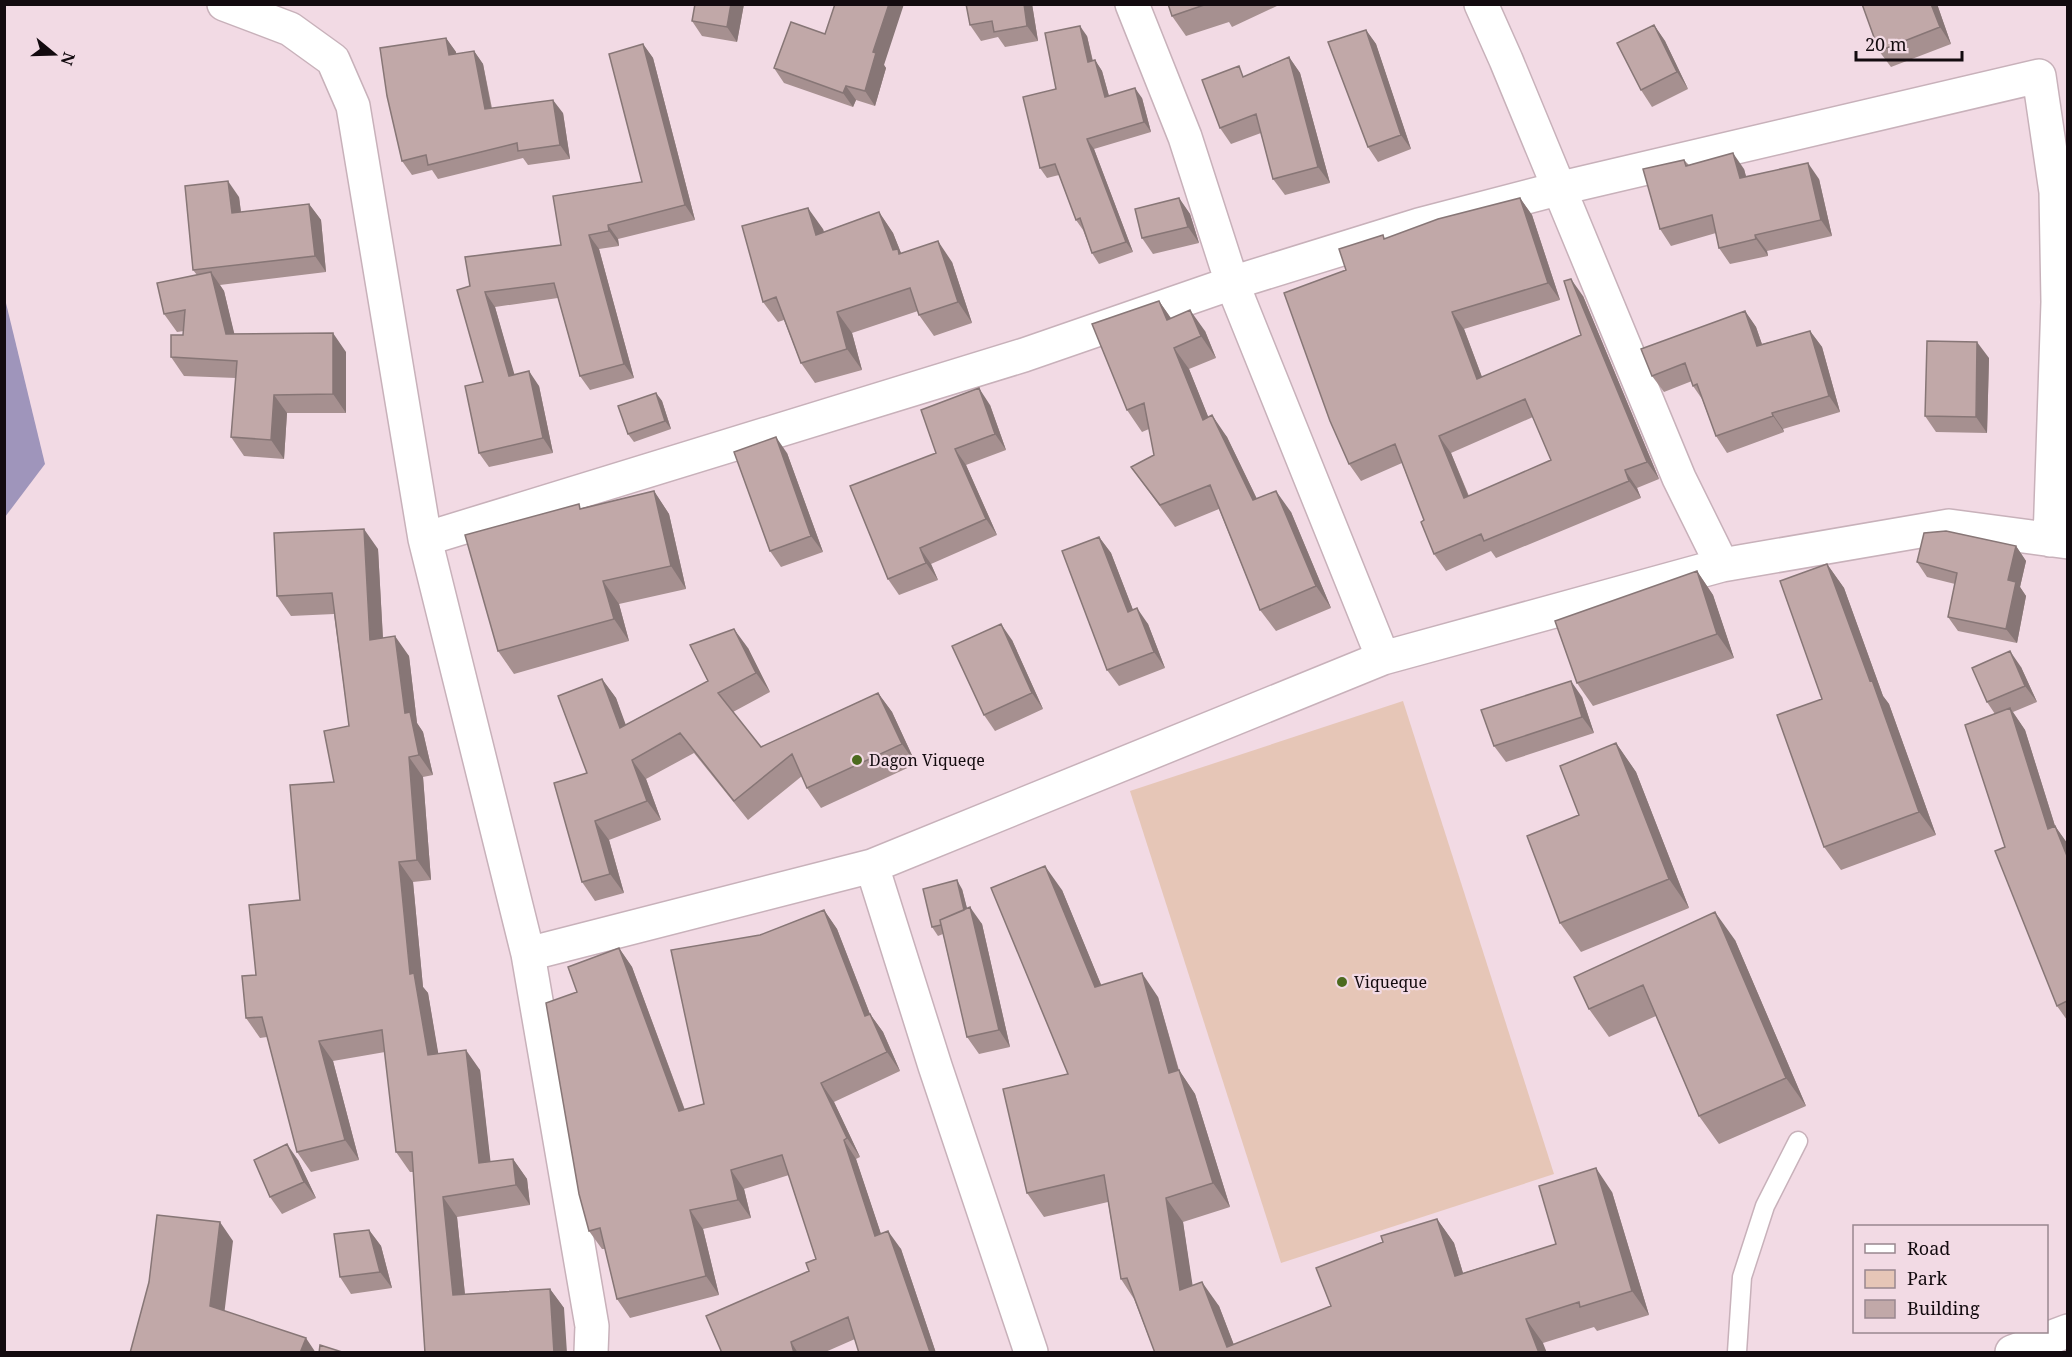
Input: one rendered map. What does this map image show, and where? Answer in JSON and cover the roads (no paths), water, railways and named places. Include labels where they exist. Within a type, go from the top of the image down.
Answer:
[{"type":"street","points":[[224,4],[290,29],[333,60],[353,106],[425,539],[528,954],[592,1326],[591,1353]]},
{"type":"street","points":[[1132,4],[1185,137],[1232,283],[1383,658]]},
{"type":"street","points":[[1480,4],[1506,60],[1557,189],[1679,478],[1722,565]]},
{"type":"street","points":[[425,539],[1024,355],[1232,283],[1419,225],[1557,189],[2039,76],[2056,192],[2059,541],[1949,526],[1722,565],[1383,658],[872,866],[528,954]]},
{"type":"street","points":[[872,866],[1031,1353]]},
{"type":"street","points":[[2012,1353],[2067,1331]]},
{"type":"lane","points":[[1737,1353],[1742,1277],[1766,1206],[1798,1141]]},
{"type":"place","name":"Dagon Viqueqe","points":[[857,760]]},
{"type":"place","name":"Viqueque","points":[[1342,982]]}]
